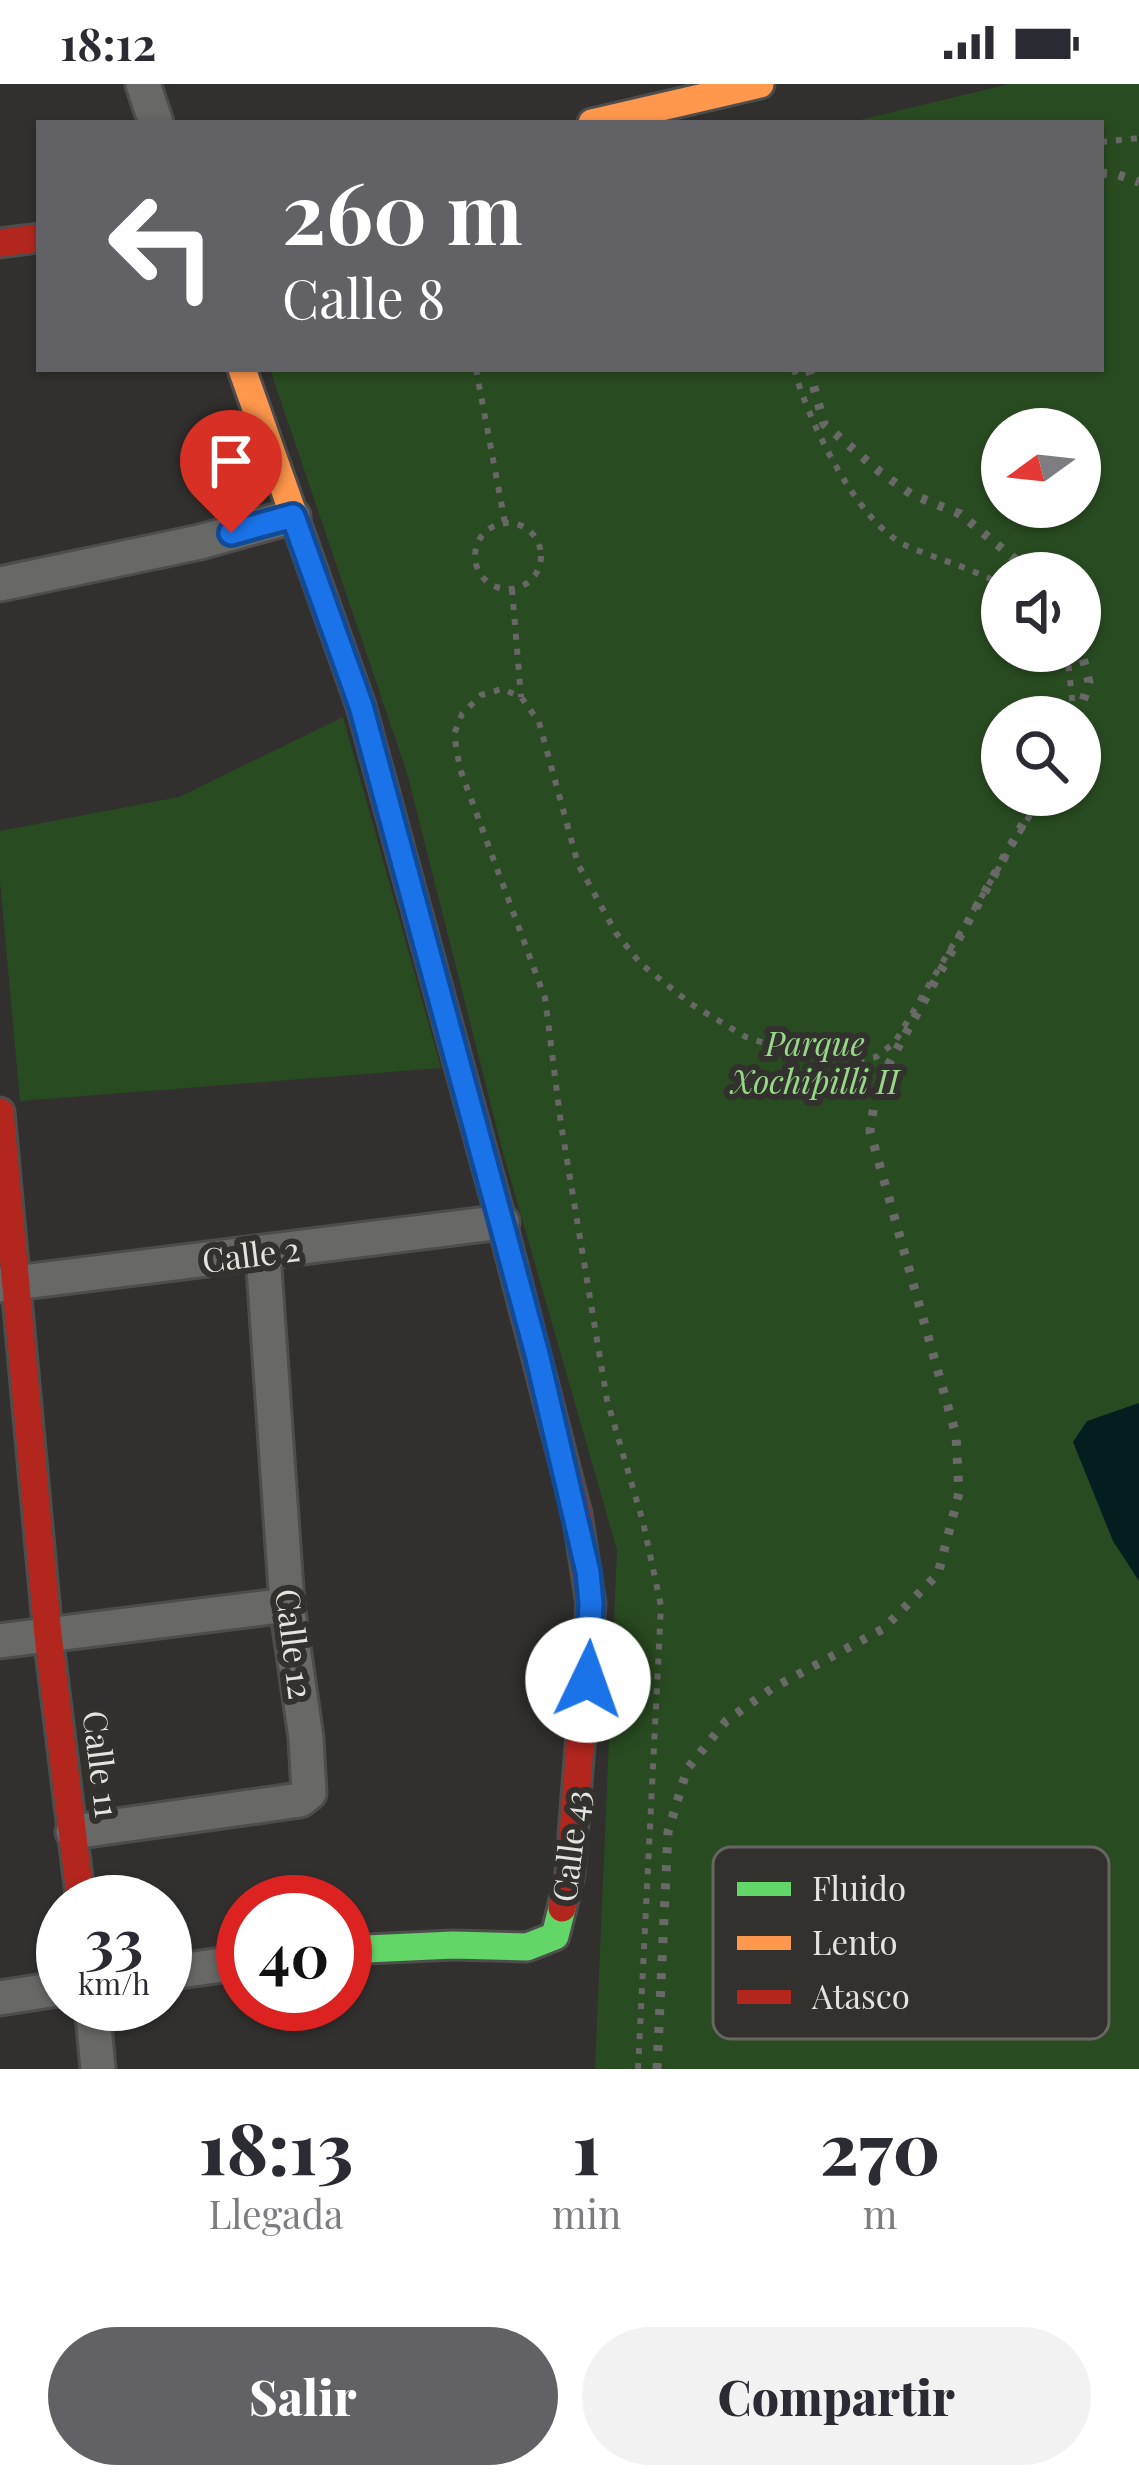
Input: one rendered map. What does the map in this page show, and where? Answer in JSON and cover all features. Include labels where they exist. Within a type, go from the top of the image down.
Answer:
[{"type":"street","points":[[143,84],[156,120]]},
{"type":"street","points":[[605,120],[760,84]]},
{"type":"street","points":[[0,242],[36,238]]},
{"type":"street","name":"Calle 43","points":[[243,372],[361,706],[577,1514],[591,1604],[572,1851],[557,1932],[550,1940],[527,1947],[372,1950]]},
{"type":"street","points":[[0,584],[200,542],[293,516]]},
{"type":"street","name":"Calle 11","points":[[0,1112],[7,1284],[78,1875]]},
{"type":"street","name":"Calle 2","points":[[7,1284],[502,1222]]},
{"type":"street","name":"Calle 12","points":[[73,1832],[226,1813],[308,1796],[306,1738],[287,1605],[263,1253]]},
{"type":"street","points":[[0,1641],[287,1605]]},
{"type":"street","points":[[0,1998],[36,1992]]},
{"type":"street","points":[[94,2031],[98,2069]]},
{"type":"path","points":[[1104,142],[1139,138]]},
{"type":"path","points":[[477,372],[505,523]]},
{"type":"path","points":[[795,372],[806,410],[835,464],[879,526],[904,545],[981,573]]},
{"type":"path","points":[[505,523],[522,526],[535,537],[542,553],[539,570],[528,584],[512,589],[495,586],[482,576],[476,560],[478,543],[489,529],[505,523]]},
{"type":"path","points":[[512,589],[521,697],[539,722],[578,863],[616,933],[641,964],[691,1004],[746,1037],[806,1057],[846,1062],[876,1057],[895,1042],[1030,816]]},
{"type":"path","points":[[521,697],[502,689],[481,695],[462,715],[454,734],[476,821],[530,948],[545,998],[561,1124],[608,1400],[662,1606],[638,2069]]},
{"type":"green space","name":"Parque Xochipilli II","points":[[1009,84],[1139,84],[1139,2069],[595,2069],[617,1550],[502,1149],[407,773],[271,372],[1104,372],[1104,120],[860,120]]},
{"type":"green space","points":[[343,717],[441,1068],[20,1101],[0,881],[0,831],[179,797]]},
{"type":"water","points":[[1139,1403],[1139,1581],[1113,1541],[1073,1442],[1087,1421]]},
{"type":"railway","points":[[1104,173],[1139,182]]},
{"type":"railway","points":[[810,372],[824,424],[911,494],[960,514],[1006,552]]},
{"type":"railway","points":[[1085,696],[1086,672]]},
{"type":"railway","points":[[657,2069],[668,1832],[687,1769],[726,1721],[771,1689],[883,1629],[938,1574],[959,1493],[956,1435],[870,1131],[877,1085],[1027,816]]},
{"type":"traffic: fast","points":[[372,1949],[527,1947],[555,1936],[562,1908]]},
{"type":"traffic: slow","points":[[605,120],[760,84]]},
{"type":"traffic: slow","points":[[243,372],[361,706],[503,1227]]},
{"type":"traffic: jam","points":[[0,243],[36,238]]},
{"type":"traffic: jam","points":[[0,1112],[48,1635],[78,1875]]},
{"type":"traffic: jam","points":[[503,1227],[577,1514],[591,1604],[570,1874],[562,1908]]},
{"type":"route","points":[[231,533],[293,516],[361,706],[577,1514],[591,1604],[588,1680]]}]
